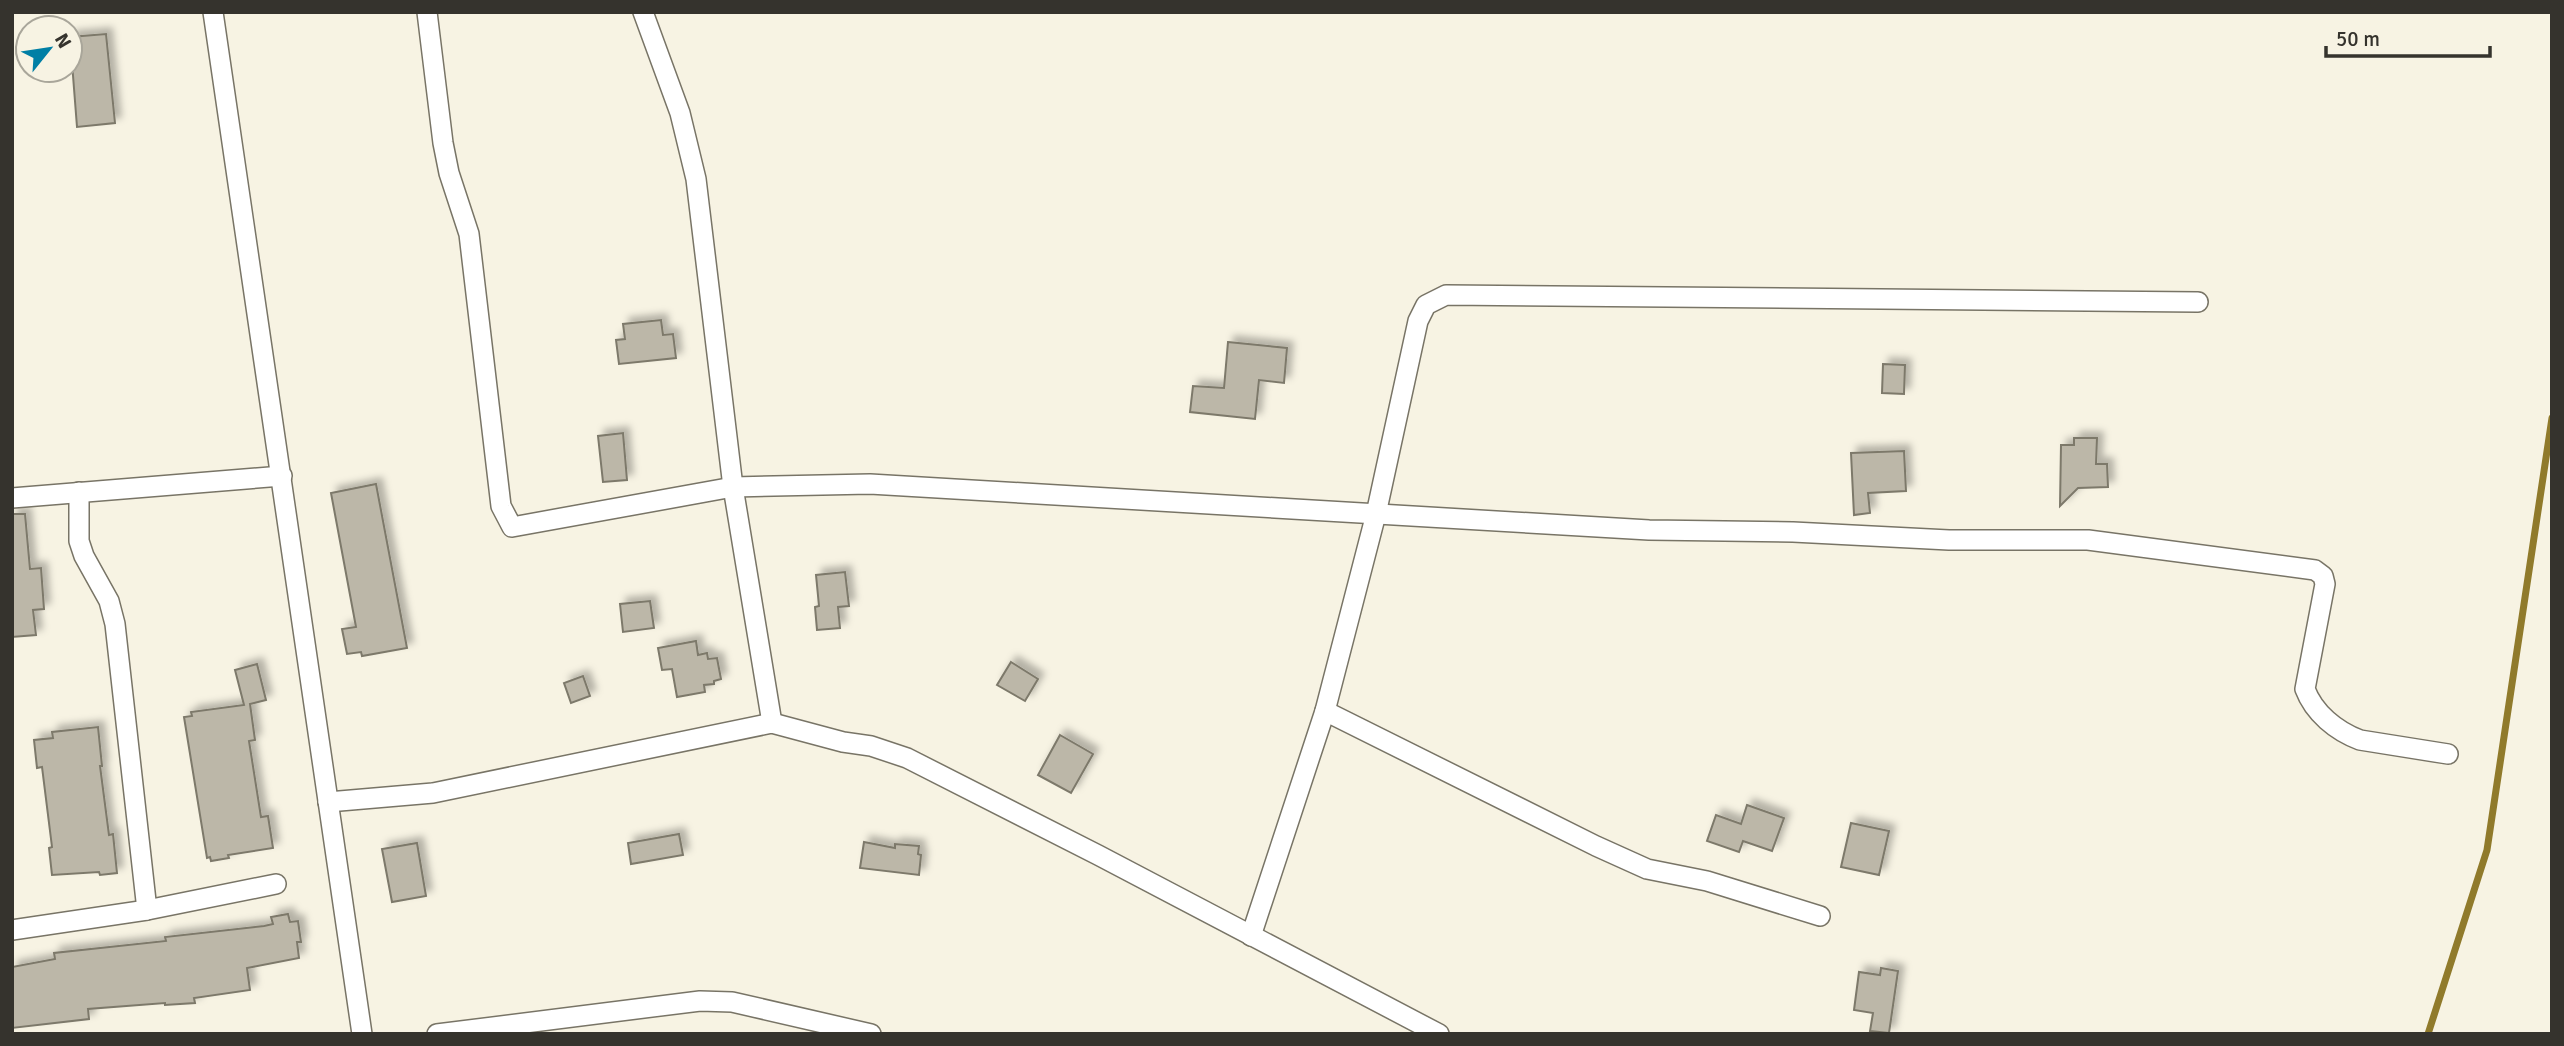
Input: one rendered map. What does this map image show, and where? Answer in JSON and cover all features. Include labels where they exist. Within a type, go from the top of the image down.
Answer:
[{"type":"street","points":[[212,12],[362,1034]]},
{"type":"street","points":[[427,12],[443,143],[449,173],[469,234],[501,506],[512,527],[733,487],[870,484],[1649,530],[1793,532],[1949,540],[2088,540],[2315,570],[2323,576],[2325,584],[2305,689],[2309,700],[2336,728],[2360,740],[2448,754]]},
{"type":"street","points":[[643,12],[680,113],[696,179],[733,487],[772,723]]},
{"type":"street","points":[[1251,936],[1325,711],[1376,514],[1418,321],[1426,305],[1446,295],[2198,302]]},
{"type":"street","points":[[12,498],[282,475]]},
{"type":"street","points":[[79,492],[79,541],[108,601],[115,624],[147,910]]},
{"type":"street","points":[[1325,711],[1647,869],[1707,881],[1819,916]]},
{"type":"street","points":[[328,802],[433,793],[772,723],[843,742],[871,746],[907,758],[1439,1034]]},
{"type":"street","points":[[12,930],[147,910],[276,884]]},
{"type":"street","points":[[437,1034],[700,1001],[732,1002],[871,1034]]},
{"type":"building","points":[[106,34],[115,123],[77,127],[74,84],[84,84],[84,36]]},
{"type":"building","points":[[661,320],[663,335],[673,334],[676,358],[619,364],[616,340],[625,339],[623,324]]},
{"type":"building","points":[[1228,342],[1287,348],[1284,383],[1259,380],[1255,419],[1190,412],[1193,386],[1224,388]]},
{"type":"building","points":[[1883,364],[1905,365],[1904,394],[1882,393]]},
{"type":"building","points":[[623,433],[627,480],[603,482],[598,436]]},
{"type":"building","points":[[2074,438],[2097,438],[2096,464],[2107,464],[2108,487],[2078,488],[2060,506],[2061,445],[2074,445]]},
{"type":"building","points":[[1904,451],[1906,491],[1868,493],[1870,513],[1854,515],[1851,453]]},
{"type":"building","points":[[376,484],[407,648],[362,656],[361,652],[347,654],[342,629],[356,627],[331,493]]},
{"type":"building","points":[[12,514],[25,514],[30,569],[41,568],[44,609],[33,610],[36,635],[12,637]]},
{"type":"building","points":[[845,572],[849,606],[838,607],[840,628],[817,630],[815,607],[819,606],[816,575]]},
{"type":"building","points":[[650,601],[654,628],[623,632],[620,604]]},
{"type":"building","points":[[696,641],[698,655],[707,653],[708,659],[717,658],[721,679],[714,681],[714,684],[704,685],[705,692],[677,697],[672,669],[662,670],[658,648]]},
{"type":"building","points":[[1011,662],[1038,679],[1025,701],[997,685]]},
{"type":"building","points":[[257,664],[266,700],[250,704],[255,740],[249,741],[261,817],[268,816],[273,848],[228,855],[229,858],[211,861],[210,857],[207,858],[184,717],[192,716],[191,712],[244,705],[235,670]]},
{"type":"building","points":[[583,676],[590,696],[571,703],[564,683]]},
{"type":"building","points":[[98,727],[100,766],[109,835],[113,834],[117,873],[52,875],[49,848],[52,847],[42,767],[37,768],[34,740],[53,738],[52,732]]},
{"type":"building","points":[[1060,735],[1093,754],[1071,793],[1038,775]]},
{"type":"building","points":[[1747,805],[1784,818],[1772,851],[1743,841],[1739,852],[1707,841],[1716,815],[1741,824]]},
{"type":"building","points":[[1851,823],[1889,831],[1879,875],[1841,867]]},
{"type":"building","points":[[679,834],[683,855],[631,864],[628,843]]},
{"type":"building","points":[[864,842],[895,848],[895,844],[919,846],[919,875],[860,868]]},
{"type":"building","points":[[417,843],[426,896],[392,902],[382,849]]},
{"type":"building","points":[[288,914],[290,922],[298,921],[301,942],[297,942],[299,958],[247,968],[250,990],[194,998],[195,1003],[88,1009],[89,1019],[12,1028],[12,967],[55,959],[54,953],[166,941],[165,937],[264,926],[273,924],[271,917]]},
{"type":"building","points":[[1881,968],[1898,971],[1889,1033],[1870,1031],[1873,1013],[1854,1010],[1859,972],[1880,975]]},
{"type":"waterway","points":[[2428,1034],[2487,850],[2552,418]]}]
